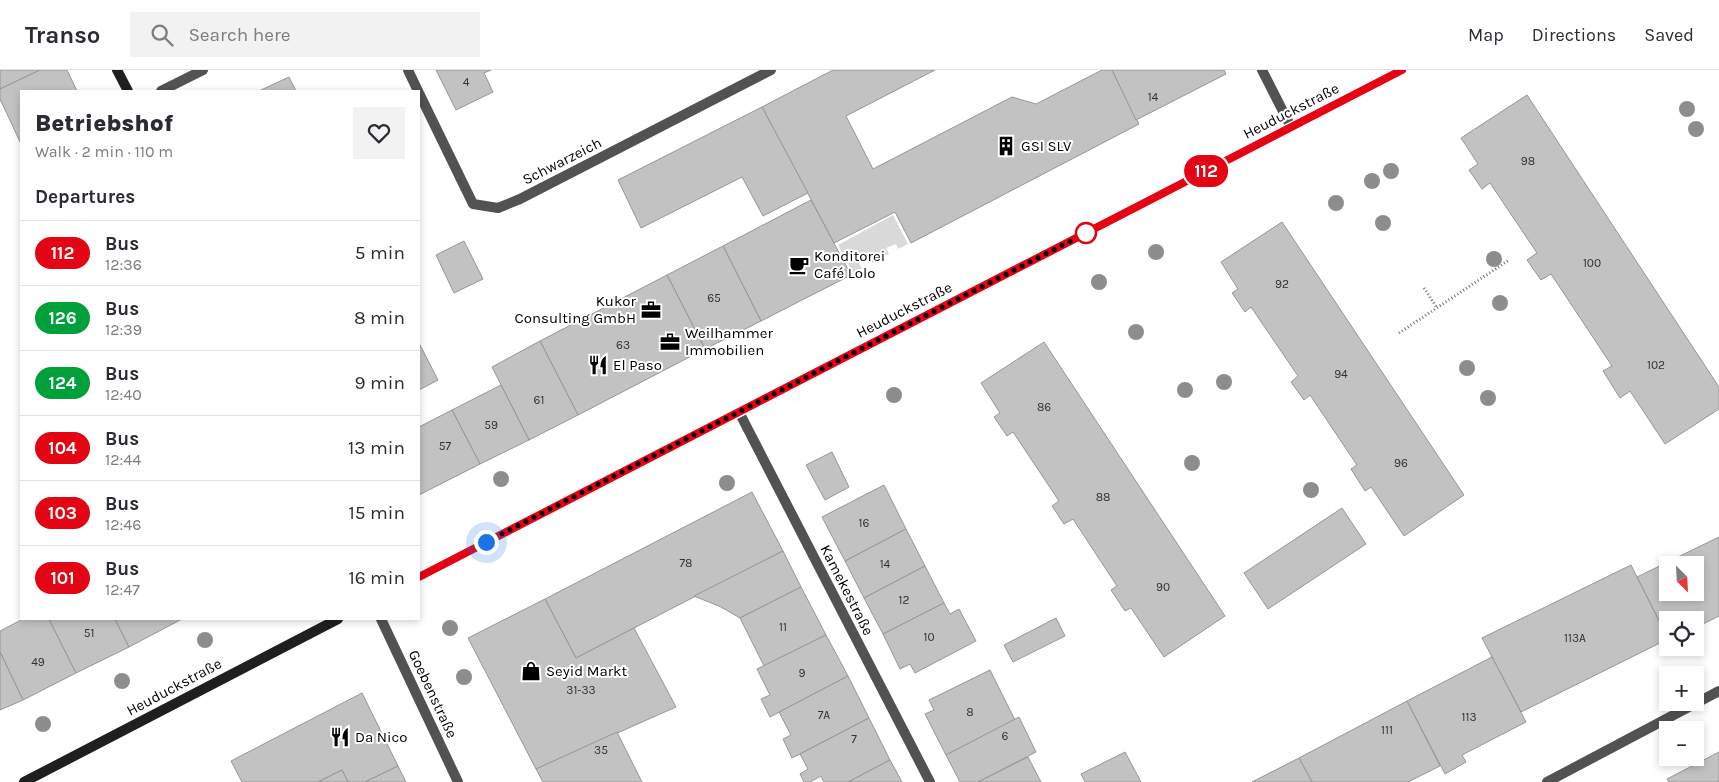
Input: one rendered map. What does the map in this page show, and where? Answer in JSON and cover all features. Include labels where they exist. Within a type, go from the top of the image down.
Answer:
[{"type":"street","points":[[117,70],[127,90]]},
{"type":"street","points":[[163,90],[203,70]]},
{"type":"street","name":"Schwarzeich","points":[[408,70],[417,90]]},
{"type":"street","name":"Schwarzeich","points":[[420,96],[472,204],[498,208],[520,199],[771,70]]},
{"type":"street","points":[[1262,70],[1291,127]]},
{"type":"street","name":"Heuduckstraße","points":[[420,576],[1402,70]]},
{"type":"street","name":"Kamekestraße","points":[[739,412],[930,782]]},
{"type":"street","name":"Heuduckstraße","points":[[24,782],[336,620]]},
{"type":"street","name":"Goebenstraße","points":[[381,620],[458,782]]},
{"type":"street","points":[[1547,782],[1719,692]]},
{"type":"path","points":[[1400,333],[1509,260]]},
{"type":"path","points":[[1424,288],[1437,308]]},
{"type":"shaded area","points":[[893,215],[908,244],[898,249],[896,244],[886,248],[889,254],[872,263],[869,258],[859,263],[862,269],[853,273],[838,245]]},
{"type":"building","points":[[0,70],[40,70],[0,89]]},
{"type":"building","points":[[40,70],[67,70],[77,90],[20,90],[20,142],[0,99],[0,89]]},
{"type":"building","points":[[436,70],[491,70],[484,73],[493,92],[456,110]]},
{"type":"building","name":"GSI SLV","points":[[833,70],[935,70],[846,116],[873,169],[1012,97],[1036,104],[1102,70],[1112,70],[1139,124],[911,243],[895,212],[834,243],[762,107]]},
{"type":"building","points":[[1112,70],[1224,70],[1226,74],[1136,120]]},
{"type":"building","points":[[289,77],[296,90],[261,90]]},
{"type":"building","points":[[1527,95],[1719,387],[1719,409],[1665,444],[1630,391],[1620,398],[1603,371],[1612,366],[1551,274],[1541,280],[1527,260],[1537,253],[1490,183],[1482,189],[1469,170],[1478,164],[1461,138]]},
{"type":"building","points":[[762,107],[808,193],[763,216],[742,177],[641,228],[618,180]]},
{"type":"building","points":[[811,200],[851,275],[761,321],[723,246]]},
{"type":"building","points":[[1282,222],[1464,495],[1404,536],[1371,487],[1365,491],[1351,469],[1357,465],[1310,395],[1304,400],[1291,382],[1298,376],[1251,307],[1245,312],[1232,293],[1238,289],[1221,262]]},
{"type":"building","points":[[464,241],[483,279],[454,293],[436,255]]},
{"type":"building","points":[[723,246],[761,321],[705,349],[667,275]]},
{"type":"building","points":[[667,275],[705,349],[578,415],[540,341]]},
{"type":"building","points":[[540,341],[578,415],[529,440],[492,367]]},
{"type":"building","points":[[1044,342],[1225,616],[1164,657],[1131,608],[1125,611],[1111,590],[1117,586],[1073,519],[1064,524],[1052,506],[1059,501],[1013,432],[1007,436],[994,417],[1000,413],[981,383]]},
{"type":"building","points":[[420,345],[438,380],[420,389]]},
{"type":"building","points":[[501,385],[529,440],[480,464],[452,410]]},
{"type":"building","points":[[452,410],[480,464],[420,494],[420,426]]},
{"type":"building","points":[[832,452],[849,487],[825,500],[806,465]]},
{"type":"building","points":[[884,485],[906,529],[845,561],[822,517]]},
{"type":"building","points":[[752,492],[783,551],[576,658],[545,599]]},
{"type":"building","points":[[1342,508],[1366,544],[1268,609],[1244,573]]},
{"type":"building","points":[[906,529],[925,566],[864,598],[845,561]]},
{"type":"building","points":[[1719,537],[1719,616],[1704,624],[1704,611],[1659,611],[1659,620],[1637,577],[1659,566],[1659,601],[1704,601],[1704,556],[1680,556]]},
{"type":"building","points":[[783,551],[801,587],[740,618],[721,607],[694,596]]},
{"type":"building","points":[[1631,565],[1659,621],[1659,643],[1521,712],[1482,638]]},
{"type":"building","points":[[925,566],[944,603],[883,634],[864,598]]},
{"type":"building","points":[[801,587],[826,635],[764,666],[740,618]]},
{"type":"building","points":[[545,599],[576,658],[634,628],[676,707],[536,769],[468,638]]},
{"type":"building","points":[[944,603],[950,614],[959,609],[976,641],[915,673],[910,664],[900,669],[883,634]]},
{"type":"building","points":[[1056,618],[1065,636],[1013,662],[1004,645]]},
{"type":"building","points":[[21,620],[50,620],[76,673],[23,700],[0,652],[0,631]]},
{"type":"building","points":[[50,620],[116,620],[129,647],[76,673]]},
{"type":"building","points":[[116,620],[180,620],[129,647]]},
{"type":"building","points":[[826,635],[848,676],[770,717],[761,699],[770,695],[757,669]]},
{"type":"building","points":[[0,652],[23,700],[0,710]]},
{"type":"building","points":[[1492,657],[1526,722],[1462,755],[1466,762],[1445,774],[1407,701]]},
{"type":"building","points":[[990,670],[1015,720],[946,755],[925,714],[934,710],[929,700]]},
{"type":"building","points":[[848,676],[869,718],[792,758],[783,739],[791,735],[779,712]]},
{"type":"building","points":[[362,693],[398,766],[365,782],[348,782],[342,770],[318,782],[242,782],[231,761]]},
{"type":"building","points":[[1407,701],[1440,766],[1408,782],[1312,782],[1299,758]]},
{"type":"building","points":[[1019,717],[1036,752],[978,782],[960,782],[946,755]]},
{"type":"building","points":[[869,718],[890,760],[848,782],[824,782],[821,776],[810,782],[804,782],[800,774],[808,769],[800,754]]},
{"type":"building","points":[[617,732],[642,782],[543,782],[536,769]]},
{"type":"building","points":[[1125,752],[1141,782],[1085,782],[1081,774]]},
{"type":"building","points":[[1719,752],[1719,782],[1669,782],[1667,779],[1692,766],[1704,766],[1704,760]]},
{"type":"building","points":[[1028,757],[1041,782],[978,782]]},
{"type":"building","points":[[1299,758],[1312,782],[1252,782]]},
{"type":"building","points":[[890,760],[902,782],[848,782]]},
{"type":"building","points":[[398,766],[406,782],[365,782]]},
{"type":"building","points":[[342,770],[348,782],[318,782]]},
{"type":"bus line","name":"112","points":[[420,576],[1402,70]]},
{"type":"place","name":"GSI SLV","points":[[1006,146]]},
{"type":"place","name":"Konditorei Café Lolo","points":[[799,265]]},
{"type":"place","name":"Kukor Consulting GmbH","points":[[651,310]]},
{"type":"place","name":"Weilhammer Immobilien","points":[[670,342]]},
{"type":"place","name":"El Paso","points":[[598,365]]},
{"type":"place","name":"Seyid Markt","points":[[531,671]]},
{"type":"place","name":"Da Nico","points":[[340,737]]},
{"type":"route","points":[[486,542],[1086,233]]}]
